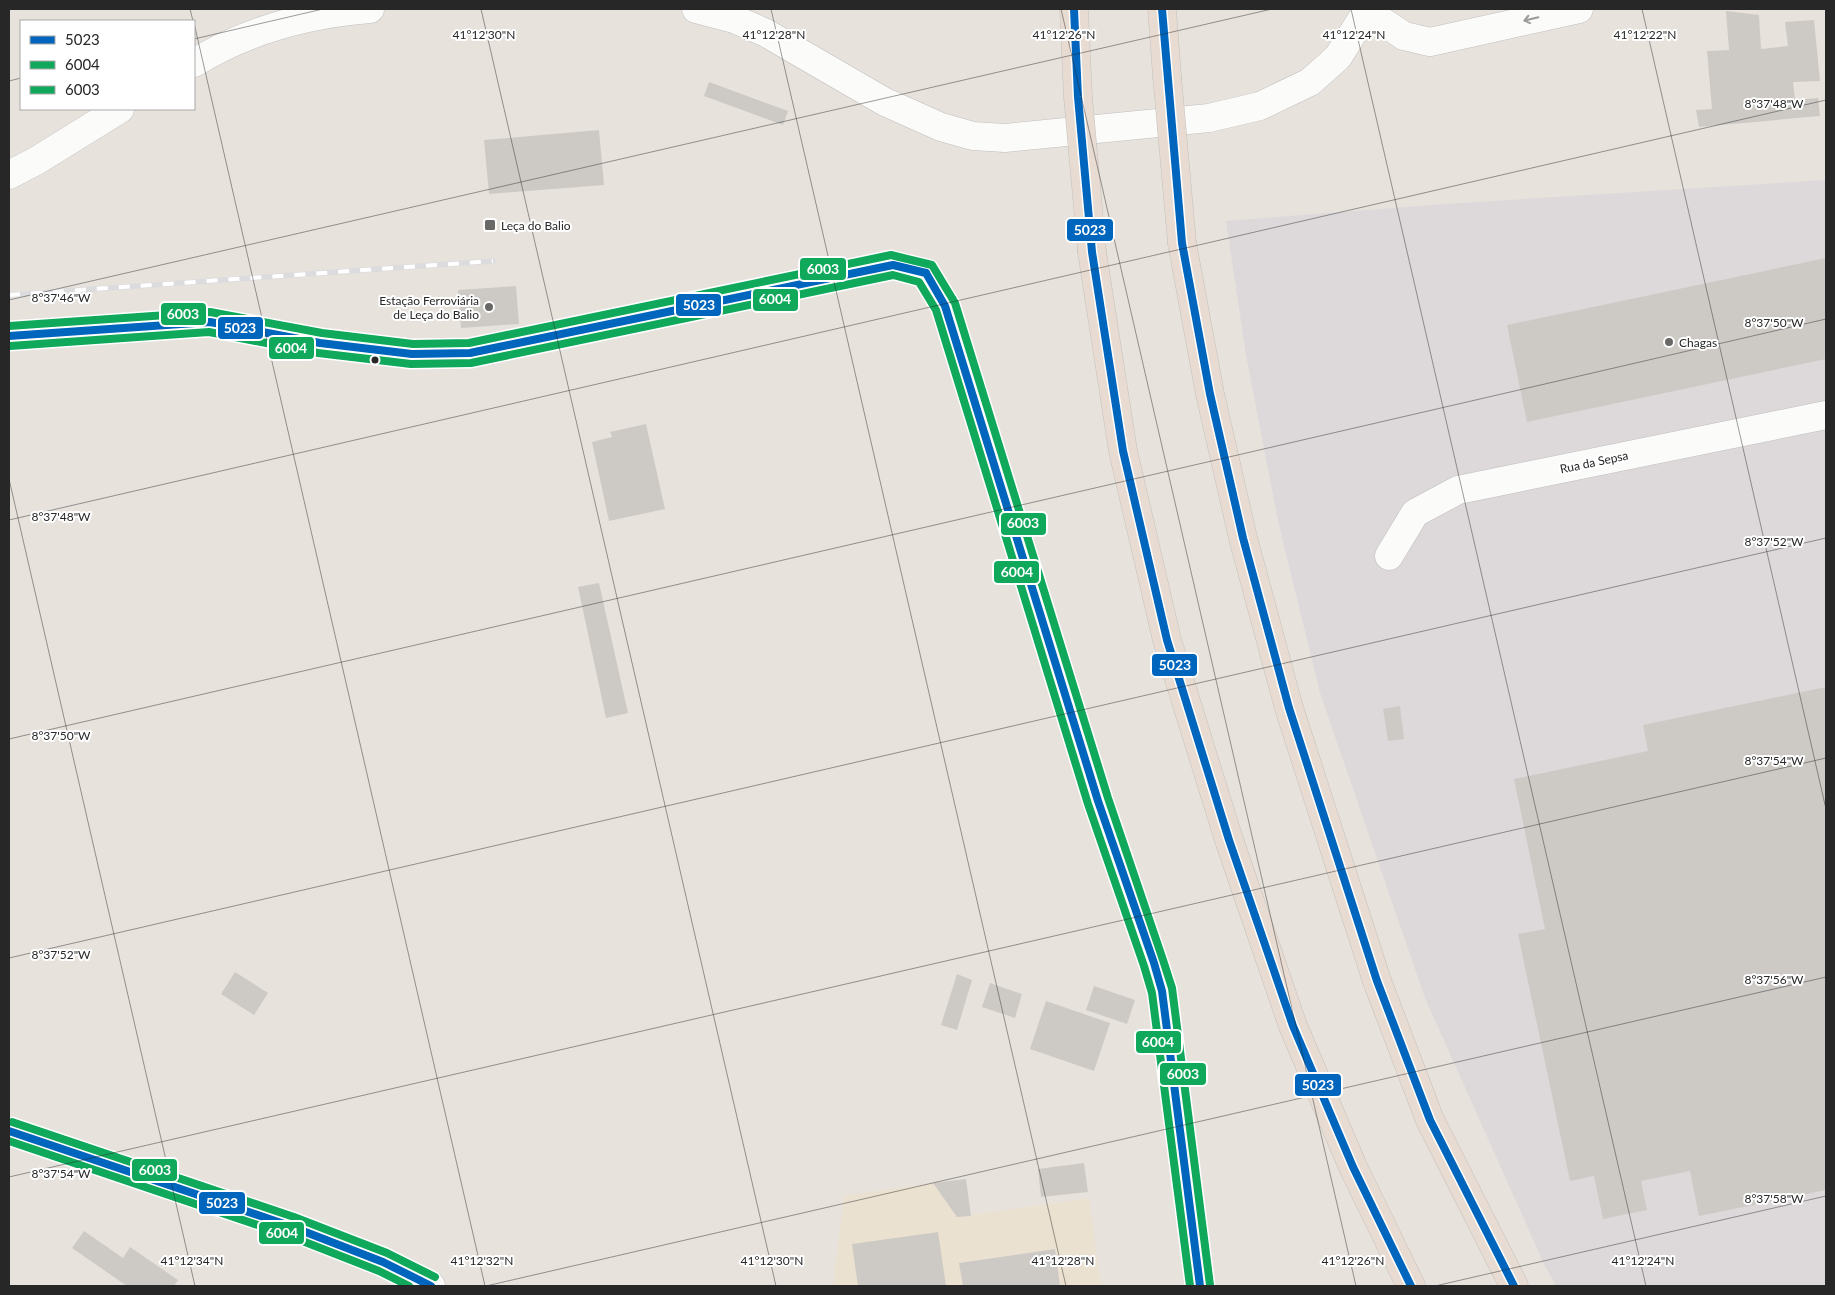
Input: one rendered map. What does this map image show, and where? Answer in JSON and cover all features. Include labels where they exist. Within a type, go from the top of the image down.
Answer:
[{"type":"highway","points":[[1074,9],[1078,97],[1092,252],[1123,451],[1170,650],[1229,840],[1293,1026],[1353,1167],[1411,1286]]},
{"type":"highway","points":[[1162,9],[1166,76],[1182,243],[1210,394],[1243,538],[1290,708],[1377,981],[1430,1120],[1514,1286]]},
{"type":"street","points":[[195,62],[211,52],[264,30],[319,15],[370,9]]},
{"type":"street","points":[[696,9],[734,19],[766,33],[885,102],[941,127],[973,136],[1005,138],[1209,118],[1260,106],[1310,82],[1338,57],[1368,10],[1404,36],[1430,42],[1579,9]]},
{"type":"street","points":[[9,175],[36,161],[118,110]]},
{"type":"street","points":[[9,336],[210,322],[320,343],[412,354],[470,353],[893,265],[926,273],[945,306],[1098,801],[1162,991],[1200,1286]]},
{"type":"street","name":"Rua da Sepsa","points":[[1389,556],[1415,513],[1458,490],[1826,415]]},
{"type":"street","points":[[9,1130],[290,1226],[383,1262],[431,1286]]},
{"type":"shaded area","points":[[1826,180],[1826,1286],[1556,1286],[1544,1264],[1425,998],[1320,693],[1278,521],[1246,355],[1226,221],[1445,204]]},
{"type":"shaded area","points":[[933,1183],[957,1217],[1089,1198],[1101,1286],[833,1286],[844,1196]]},
{"type":"building","points":[[1726,11],[1759,15],[1761,49],[1788,46],[1785,22],[1814,20],[1820,81],[1793,82],[1795,100],[1818,98],[1820,116],[1699,127],[1696,110],[1712,109],[1707,51],[1729,50]]},
{"type":"building","points":[[709,82],[788,111],[783,125],[704,96]]},
{"type":"building","points":[[599,130],[604,185],[489,194],[484,140]]},
{"type":"building","name":"Chagas","points":[[1826,258],[1826,359],[1527,422],[1507,325]]},
{"type":"building","name":"Estação Ferroviária de Leça do Balio","points":[[516,286],[519,324],[461,328],[458,290]]},
{"type":"building","points":[[646,424],[665,509],[609,521],[592,442],[612,437],[610,432]]},
{"type":"building","points":[[599,583],[628,713],[606,718],[578,587]]},
{"type":"building","points":[[1826,687],[1826,1190],[1699,1216],[1690,1171],[1641,1181],[1647,1210],[1603,1219],[1594,1176],[1570,1181],[1518,934],[1545,929],[1514,779],[1648,751],[1643,725]]},
{"type":"building","points":[[1400,706],[1404,739],[1388,741],[1383,709]]},
{"type":"building","points":[[235,972],[268,993],[254,1015],[221,994]]},
{"type":"building","points":[[957,974],[972,980],[957,1030],[941,1025]]},
{"type":"building","points":[[990,983],[1022,994],[1015,1018],[982,1007]]},
{"type":"building","points":[[1094,986],[1135,1000],[1127,1024],[1086,1010]]},
{"type":"building","points":[[1046,1001],[1110,1023],[1094,1071],[1030,1049]]},
{"type":"building","points":[[1084,1163],[1088,1192],[1041,1197],[1038,1169]]},
{"type":"building","points":[[966,1179],[971,1216],[957,1217],[933,1183]]},
{"type":"building","points":[[84,1231],[123,1258],[130,1247],[178,1280],[174,1286],[127,1286],[72,1248]]},
{"type":"building","points":[[938,1232],[946,1286],[858,1286],[852,1244]]},
{"type":"building","points":[[1055,1249],[1060,1286],[963,1286],[959,1263]]},
{"type":"railway","points":[[9,295],[493,261]]},
{"type":"transit line","name":"5023","points":[[1074,9],[1078,97],[1092,252],[1123,451],[1167,640],[1229,840],[1293,1026],[1353,1167],[1411,1286]]},
{"type":"transit line","name":"5023","points":[[1162,9],[1182,243],[1210,394],[1243,538],[1289,708],[1377,981],[1430,1120],[1514,1286]]},
{"type":"transit line","name":"6003","points":[[9,326],[210,312],[322,333],[413,344],[469,343],[891,255],[932,265],[955,303],[1108,798],[1172,988],[1210,1285]]},
{"type":"transit line","name":"5023","points":[[9,336],[210,322],[320,343],[412,354],[470,353],[893,265],[926,273]]},
{"type":"transit line","name":"5023","points":[[926,273],[945,306],[1098,801],[1162,991],[1200,1286]]},
{"type":"transit line","name":"6004","points":[[10,346],[209,332],[318,353],[411,364],[471,363],[893,275],[919,282],[936,310],[1088,804],[1152,993],[1190,1286]]},
{"type":"transit line","name":"6003","points":[[12,1122],[294,1217],[387,1253],[435,1277]]},
{"type":"transit line","name":"5023","points":[[9,1131],[290,1226],[383,1262],[431,1286]]},
{"type":"transit line","name":"6004","points":[[9,1141],[287,1235],[379,1271],[409,1286]]},
{"type":"place","name":"Leça do Balio","points":[[490,225]]},
{"type":"place","name":"Estação Ferroviária de Leça do Balio","points":[[489,307]]},
{"type":"place","name":"Chagas","points":[[1669,342]]}]
